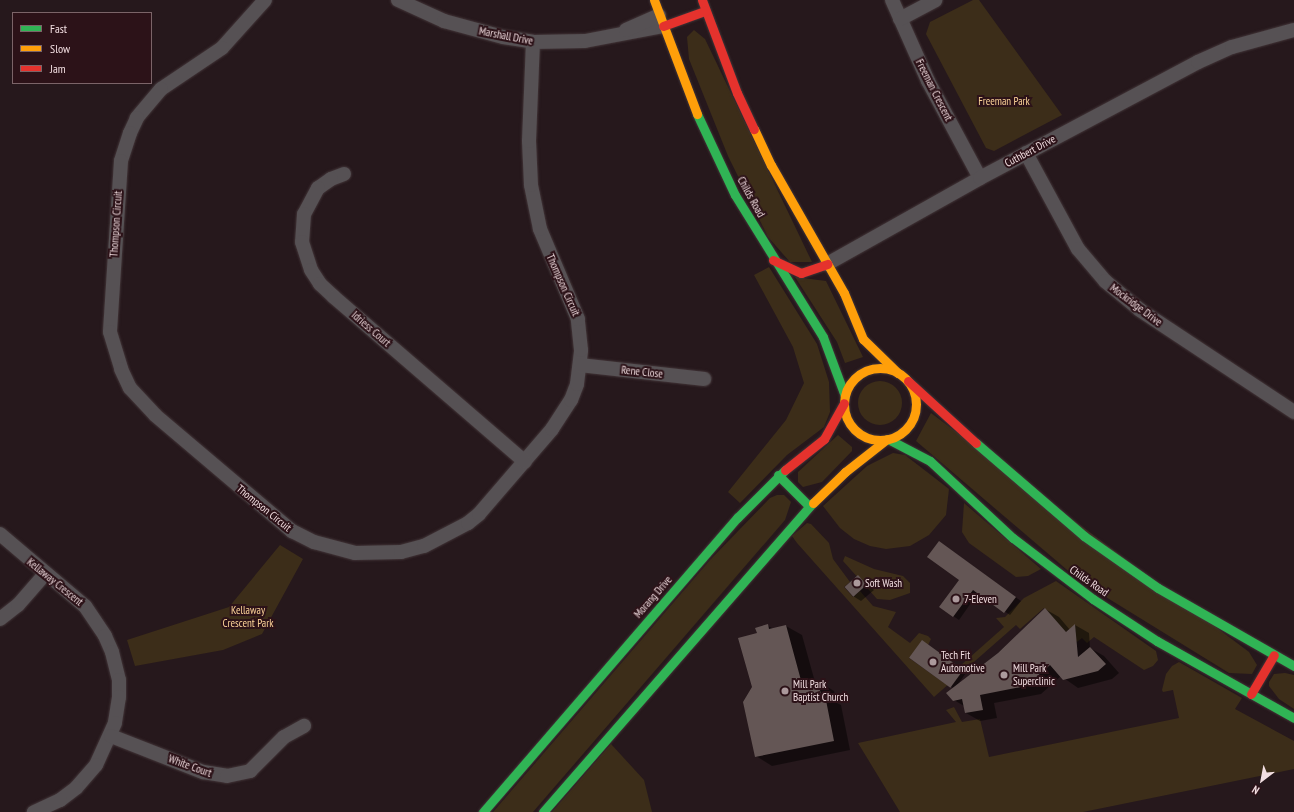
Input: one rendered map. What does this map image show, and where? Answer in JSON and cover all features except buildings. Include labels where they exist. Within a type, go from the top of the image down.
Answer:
[{"type":"main road","name":"Childs Road","points":[[654,0],[663,18],[710,144],[735,195],[773,260],[823,337],[845,399]]},
{"type":"main road","points":[[699,1],[705,11],[737,93],[771,165],[844,293],[863,338],[879,357],[908,381],[1044,504],[1084,536],[1158,588],[1294,666]]},
{"type":"main road","points":[[663,18],[705,11]]},
{"type":"main road","name":"Cuthbert Drive","points":[[773,260],[801,273],[809,272],[827,264]]},
{"type":"main road","points":[[887,439],[866,437],[857,431],[846,414],[845,399],[856,377],[866,371],[882,368],[898,373]]},
{"type":"main road","points":[[543,812],[809,506],[845,472],[887,439],[899,434],[908,426],[914,416],[916,403],[914,391],[908,381]]},
{"type":"main road","name":"Morang Drive","points":[[483,812],[736,518],[778,475],[824,439],[845,399]]},
{"type":"main road","name":"Childs Road","points":[[887,439],[930,461],[1013,538],[1093,599],[1157,640],[1294,718]]},
{"type":"main road","points":[[778,475],[809,506]]},
{"type":"main road","points":[[1251,694],[1274,655]]},
{"type":"street","name":"Thompson Circuit","points":[[265,0],[222,48],[161,89],[137,118],[124,146],[120,168],[110,332],[119,363],[130,388],[155,415],[276,520],[308,540],[355,553],[401,552],[424,546],[455,531],[479,514],[525,462],[563,415],[577,384],[581,343],[578,319],[540,229],[531,185],[529,141],[533,42]]},
{"type":"street","name":"Marshall Drive","points":[[398,0],[450,22],[503,37],[533,42],[585,41],[618,34],[663,18]]},
{"type":"street","name":"Freeman Crescent","points":[[892,0],[928,81],[980,178]]},
{"type":"street","points":[[900,19],[935,0]]},
{"type":"street","name":"Cuthbert Drive","points":[[827,264],[980,178],[1198,62],[1232,47],[1294,30]]},
{"type":"street","name":"Mockridge Drive","points":[[1026,153],[1078,249],[1104,281],[1140,310],[1294,412]]},
{"type":"street","name":"Idriess Court","points":[[344,174],[331,179],[318,188],[304,214],[302,242],[311,270],[320,284],[334,297],[525,462]]},
{"type":"street","name":"Rene Close","points":[[580,365],[704,379]]},
{"type":"street","name":"Kellaway Crescent","points":[[0,534],[45,574],[85,606],[98,622],[112,652],[119,698],[110,736],[96,765],[76,788],[60,800],[34,812]]},
{"type":"street","points":[[0,619],[18,605],[45,574]]},
{"type":"street","name":"White Court","points":[[110,736],[203,772],[227,776],[250,770],[284,737],[304,726]]},
{"type":"green space","name":"Freeman Park","points":[[973,0],[979,0],[1062,115],[994,151],[986,148],[926,34],[930,22]]},
{"type":"green space","points":[[694,30],[705,39],[812,262],[790,262],[768,237],[728,156],[689,59],[687,37]]},
{"type":"green space","points":[[769,267],[817,344],[829,382],[830,412],[824,427],[787,455],[740,503],[728,492],[786,420],[804,383],[793,347],[754,275]]},
{"type":"green space","points":[[795,277],[826,281],[863,357],[845,363],[837,342]]},
{"type":"green space","points":[[884,381],[896,387],[901,395],[901,411],[896,419],[888,424],[876,425],[864,419],[859,411],[858,399],[864,387],[872,382]]},
{"type":"green space","points":[[931,413],[1249,652],[1257,665],[1252,674],[1229,673],[1080,581],[916,441]]},
{"type":"green space","points":[[838,435],[852,447],[852,451],[822,482],[803,487],[798,482],[798,472]]},
{"type":"green space","points":[[893,453],[905,455],[949,489],[946,515],[929,535],[910,546],[886,549],[870,546],[854,539],[840,528],[823,506],[867,466]]},
{"type":"green space","points":[[777,495],[784,495],[791,502],[785,520],[533,812],[493,812],[710,560],[770,498]]},
{"type":"green space","points":[[964,503],[1041,569],[1028,576],[1016,577],[969,543],[962,532]]},
{"type":"green space","points":[[807,523],[811,524],[829,543],[833,559],[850,582],[844,587],[853,597],[860,591],[873,606],[896,612],[888,627],[910,643],[919,633],[928,636],[931,639],[928,645],[909,658],[944,683],[958,664],[960,666],[1004,627],[996,618],[1005,617],[1024,598],[1056,581],[1156,651],[1158,660],[1153,666],[1144,670],[1094,637],[1087,643],[1082,638],[1077,642],[1073,637],[1076,631],[1072,627],[1066,632],[1044,608],[1020,629],[1016,625],[934,697],[797,543],[792,536]]},
{"type":"green space","name":"Kellaway Crescent Park","points":[[280,545],[303,559],[262,634],[223,650],[135,666],[127,640],[229,607]]},
{"type":"green space","points":[[845,556],[874,569],[903,576],[910,583],[910,593],[890,600],[877,599],[843,561]]},
{"type":"green space","points":[[1179,662],[1242,698],[1235,709],[1294,741],[1294,769],[1083,812],[900,812],[858,743],[956,722],[946,710],[954,707],[962,722],[980,719],[989,757],[1179,718],[1173,690],[1163,692],[1162,690],[1166,674],[1172,666]]},
{"type":"green space","points":[[1285,673],[1294,675],[1294,709],[1279,699],[1269,686],[1269,682],[1274,674]]},
{"type":"green space","points":[[611,744],[644,780],[652,812],[552,812]]},
{"type":"traffic: fast","points":[[697,114],[735,195],[823,337],[845,396]]},
{"type":"traffic: fast","points":[[888,439],[930,461],[1013,538],[1093,599],[1157,641],[1294,718]]},
{"type":"traffic: fast","points":[[976,443],[1084,536],[1158,588],[1294,666]]},
{"type":"traffic: fast","points":[[483,812],[737,518],[785,470]]},
{"type":"traffic: fast","points":[[778,475],[809,506]]},
{"type":"traffic: fast","points":[[543,812],[813,503]]},
{"type":"traffic: slow","points":[[654,0],[697,114]]},
{"type":"traffic: slow","points":[[754,129],[771,165],[844,293],[863,339],[898,373]]},
{"type":"traffic: slow","points":[[880,368],[900,374],[910,384],[916,404],[910,424],[900,434],[880,440],[860,434],[850,424],[844,404],[850,384],[860,374],[880,368]]},
{"type":"traffic: slow","points":[[813,503],[845,472],[887,439]]},
{"type":"traffic: jam","points":[[702,0],[737,93],[754,129]]},
{"type":"traffic: jam","points":[[663,26],[705,11]]},
{"type":"traffic: jam","points":[[773,260],[801,273],[827,264]]},
{"type":"traffic: jam","points":[[908,381],[976,443]]},
{"type":"traffic: jam","points":[[785,470],[824,439],[844,403]]},
{"type":"traffic: jam","points":[[1251,694],[1274,655]]},
{"type":"place","name":"Soft Wash","points":[[857,583]]},
{"type":"place","name":"7-Eleven","points":[[956,599]]},
{"type":"place","name":"Tech Fit Automotive","points":[[933,662]]},
{"type":"place","name":"Mill Park Superclinic","points":[[1004,675]]},
{"type":"place","name":"Mill Park Baptist Church","points":[[785,691]]}]
